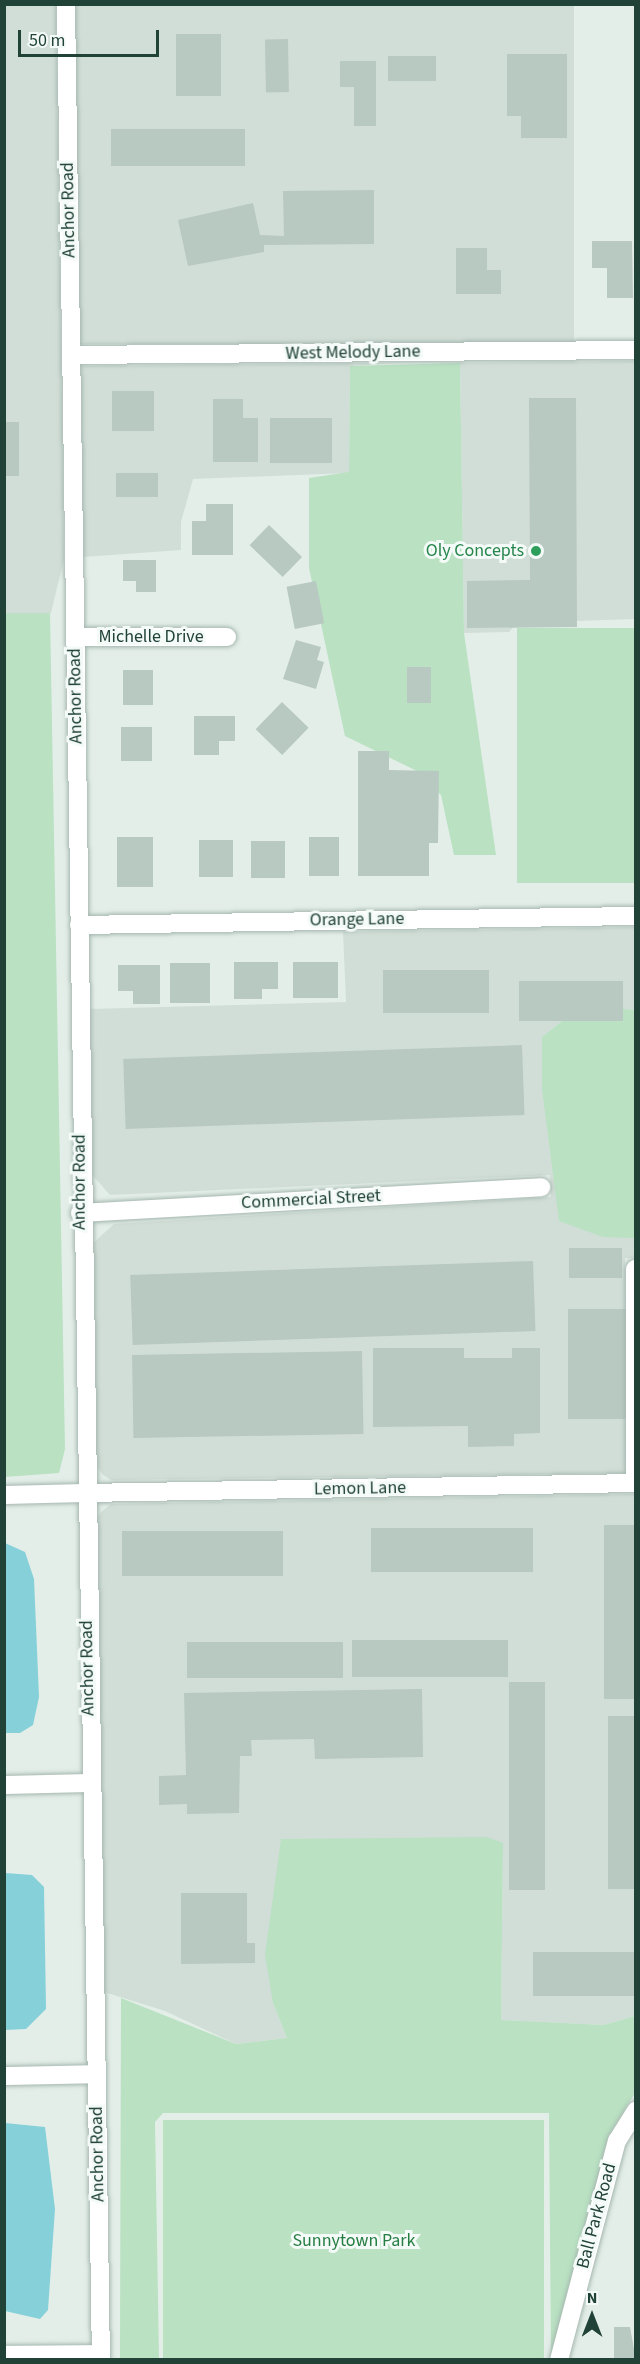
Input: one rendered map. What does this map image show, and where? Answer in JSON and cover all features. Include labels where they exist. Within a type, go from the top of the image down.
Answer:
[{"type":"street","name":"Anchor Road","points":[[66,4],[79,925],[80,1214],[101,2357]]},
{"type":"street","name":"West Melody Lane","points":[[71,355],[636,350]]},
{"type":"street","name":"Michelle Drive","points":[[75,637],[227,637]]},
{"type":"street","name":"Orange Lane","points":[[79,925],[636,916]]},
{"type":"street","name":"Commercial Street","points":[[80,1214],[541,1187]]},
{"type":"street","points":[[635,1269],[635,1484]]},
{"type":"street","name":"Lemon Lane","points":[[4,1495],[635,1484]]},
{"type":"street","points":[[4,1785],[90,1783]]},
{"type":"street","points":[[4,2076],[96,2074]]},
{"type":"street","name":"Ball Park Road","points":[[559,2360],[617,2141],[636,2110]]},
{"type":"street","points":[[4,2355],[101,2357]]},
{"type":"shaded area","points":[[4,5],[56,5],[64,559],[51,613],[5,613]]},
{"type":"shaded area","points":[[75,5],[574,5],[574,344],[75,344]]},
{"type":"shaded area","points":[[635,361],[635,619],[517,623],[509,632],[464,633],[460,363]]},
{"type":"shaded area","points":[[394,363],[350,366],[349,473],[193,479],[181,522],[181,550],[83,557],[81,366]]},
{"type":"shaded area","points":[[635,927],[635,1010],[582,1005],[542,1037],[635,1238],[635,1258],[625,1258],[626,1473],[111,1480],[103,1475],[93,1461],[91,1245],[114,1224],[551,1197],[550,1175],[110,1195],[87,1169],[89,1009],[346,1002],[343,932]]},
{"type":"shaded area","points":[[635,1494],[635,2016],[604,2025],[501,2020],[503,1843],[273,2003],[287,2038],[236,2044],[165,2011],[104,1992],[92,1527],[100,1513],[111,1504]]},
{"type":"green space","points":[[460,363],[464,633],[496,855],[454,855],[441,795],[417,771],[345,736],[309,568],[309,478],[349,472],[350,366]]},
{"type":"green space","points":[[5,613],[50,613],[65,1449],[59,1473],[5,1477]]},
{"type":"green space","points":[[517,628],[635,628],[635,883],[517,883]]},
{"type":"green space","points":[[582,1005],[635,1010],[635,1238],[603,1237],[559,1221],[542,1089],[542,1037]]},
{"type":"green space","points":[[487,1837],[503,1843],[501,2020],[604,2025],[635,2016],[635,2093],[609,2135],[551,2354],[549,2113],[163,2113],[155,2122],[159,2359],[120,2359],[121,1998],[236,2044],[287,2038],[273,2003],[265,1955],[281,1839]]},
{"type":"green space","name":"Sunnytown Park","points":[[163,2120],[544,2120],[544,2359],[163,2359]]},
{"type":"water","points":[[5,1543],[25,1552],[34,1579],[39,1697],[33,1725],[20,1733],[5,1733]]},
{"type":"water","points":[[5,1873],[32,1875],[44,1887],[46,2009],[26,2029],[5,2030]]},
{"type":"water","points":[[5,2123],[45,2127],[55,2209],[48,2310],[40,2319],[5,2311]]},
{"type":"building","points":[[176,34],[221,34],[221,96],[176,96]]},
{"type":"building","points":[[265,39],[288,39],[289,92],[266,92]]},
{"type":"building","points":[[507,54],[567,54],[567,138],[521,138],[521,116],[507,116]]},
{"type":"building","points":[[388,56],[436,56],[436,81],[388,81]]},
{"type":"building","points":[[340,61],[376,61],[376,126],[354,126],[354,87],[340,87]]},
{"type":"building","points":[[111,129],[245,129],[245,166],[111,166]]},
{"type":"building","points":[[374,190],[374,244],[264,245],[264,252],[188,266],[178,220],[253,203],[260,235],[284,236],[283,191]]},
{"type":"building","points":[[592,241],[632,241],[633,298],[607,298],[607,268],[592,268]]},
{"type":"building","points":[[456,248],[487,248],[487,270],[501,270],[501,294],[456,294]]},
{"type":"building","points":[[112,391],[154,391],[154,431],[112,431]]},
{"type":"building","points":[[529,398],[576,398],[577,627],[467,628],[467,581],[530,580]]},
{"type":"building","points":[[213,399],[243,399],[243,418],[258,418],[258,462],[213,462]]},
{"type":"building","points":[[270,418],[332,418],[332,463],[270,463]]},
{"type":"building","points":[[4,422],[19,422],[19,476],[4,476]]},
{"type":"building","points":[[116,473],[158,473],[158,497],[116,497]]},
{"type":"building","points":[[206,504],[233,504],[233,555],[192,555],[192,521],[206,521]]},
{"type":"building","points":[[269,525],[302,557],[283,577],[250,545]]},
{"type":"building","points":[[123,560],[156,560],[156,592],[136,592],[136,581],[123,581]]},
{"type":"building","points":[[316,581],[324,623],[295,629],[287,587]]},
{"type":"building","points":[[296,640],[321,647],[317,660],[324,662],[316,689],[283,679]]},
{"type":"building","points":[[407,667],[431,667],[431,703],[407,703]]},
{"type":"building","points":[[123,670],[153,670],[153,705],[123,705]]},
{"type":"building","points":[[282,702],[309,728],[282,755],[256,729]]},
{"type":"building","points":[[194,716],[235,716],[235,741],[219,741],[219,755],[194,755]]},
{"type":"building","points":[[121,727],[152,727],[152,761],[121,761]]},
{"type":"building","points":[[358,751],[389,751],[389,770],[439,771],[438,843],[429,843],[429,876],[358,876]]},
{"type":"building","points":[[117,837],[153,837],[153,887],[117,887]]},
{"type":"building","points":[[309,837],[339,837],[339,876],[309,876]]},
{"type":"building","points":[[199,840],[233,840],[233,877],[199,877]]},
{"type":"building","points":[[251,841],[285,841],[285,878],[251,878]]},
{"type":"building","points":[[234,962],[278,962],[278,989],[262,989],[262,999],[234,999]]},
{"type":"building","points":[[293,962],[338,962],[338,998],[293,998]]},
{"type":"building","points":[[170,963],[210,963],[210,1003],[170,1003]]},
{"type":"building","points":[[118,965],[160,965],[160,1004],[133,1004],[133,991],[118,991]]},
{"type":"building","points":[[383,970],[489,970],[489,1013],[383,1013]]},
{"type":"building","points":[[519,981],[623,981],[623,1021],[519,1021]]},
{"type":"building","points":[[522,1045],[524,1115],[126,1129],[123,1059]]},
{"type":"building","points":[[569,1248],[622,1248],[622,1278],[569,1278]]},
{"type":"building","points":[[533,1261],[535,1331],[133,1345],[130,1275]]},
{"type":"building","points":[[568,1309],[627,1309],[627,1419],[568,1419]]},
{"type":"building","points":[[373,1348],[464,1348],[464,1358],[512,1358],[512,1348],[540,1348],[540,1433],[514,1434],[514,1446],[468,1447],[468,1426],[373,1427]]},
{"type":"building","points":[[362,1351],[363,1434],[133,1438],[132,1355]]},
{"type":"building","points":[[604,1525],[636,1525],[636,1699],[604,1699]]},
{"type":"building","points":[[371,1528],[533,1528],[533,1572],[371,1572]]},
{"type":"building","points":[[122,1531],[283,1531],[283,1576],[122,1576]]},
{"type":"building","points":[[352,1640],[508,1640],[508,1677],[352,1677]]},
{"type":"building","points":[[187,1642],[343,1642],[343,1678],[187,1678]]},
{"type":"building","points":[[509,1682],[545,1682],[545,1890],[509,1890]]},
{"type":"building","points":[[422,1689],[423,1757],[315,1759],[314,1739],[251,1740],[252,1756],[240,1756],[239,1813],[187,1814],[187,1804],[159,1805],[159,1776],[186,1775],[184,1693]]},
{"type":"building","points":[[608,1716],[636,1716],[636,1889],[608,1889]]},
{"type":"building","points":[[181,1893],[247,1893],[247,1943],[255,1943],[255,1963],[181,1964]]},
{"type":"building","points":[[533,1952],[636,1952],[636,1996],[533,1996]]},
{"type":"building","points":[[614,2327],[630,2327],[636,2360],[614,2360]]},
{"type":"place","name":"Oly Concepts","points":[[536,551]]}]
